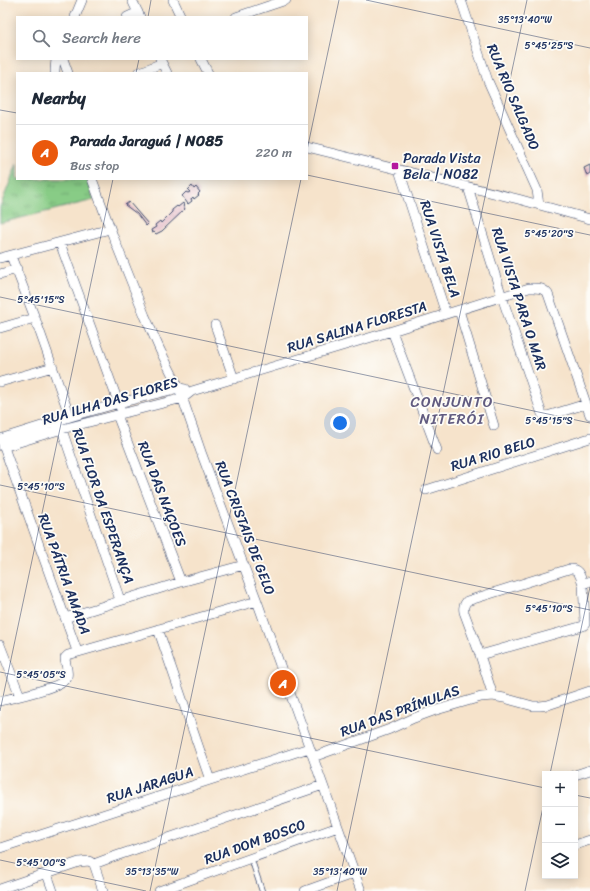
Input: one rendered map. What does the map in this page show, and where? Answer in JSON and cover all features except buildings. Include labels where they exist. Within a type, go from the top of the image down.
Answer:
[{"type":"street","points":[[75,16],[82,0]]},
{"type":"street","points":[[132,0],[139,14]]},
{"type":"street","points":[[173,0],[181,16]]},
{"type":"street","points":[[239,16],[286,0]]},
{"type":"street","name":"RUA RIO SALGADO","points":[[461,0],[486,76],[537,190],[539,205]]},
{"type":"street","points":[[55,72],[56,60]]},
{"type":"street","points":[[63,60],[68,72]]},
{"type":"street","points":[[202,60],[208,72]]},
{"type":"street","points":[[140,72],[161,61],[166,72]]},
{"type":"street","points":[[308,148],[539,205],[590,220]]},
{"type":"street","name":"RUA VISTA BELA","points":[[399,170],[446,314]]},
{"type":"street","name":"RUA CRISTAIS DE GELO","points":[[92,180],[110,229],[154,336],[183,398],[201,452],[244,565],[361,891]]},
{"type":"street","name":"RUA VISTA PARA O MAR","points":[[468,187],[502,296],[542,414],[547,416],[586,404]]},
{"type":"street","points":[[0,258],[110,229]]},
{"type":"street","name":"RUA DAS NAÇOES","points":[[60,243],[119,403],[120,415],[181,582]]},
{"type":"street","points":[[11,256],[53,367],[70,417]]},
{"type":"street","points":[[0,274],[17,269]]},
{"type":"street","name":"RUA SALINA FLORESTA","points":[[192,391],[392,331],[502,296],[529,288],[537,288],[544,290],[548,294],[586,404]]},
{"type":"street","points":[[459,310],[494,426]]},
{"type":"street","points":[[0,328],[35,318]]},
{"type":"street","points":[[216,325],[234,378]]},
{"type":"street","points":[[392,331],[437,450]]},
{"type":"street","points":[[0,382],[53,367]]},
{"type":"street","name":"RUA ILHA DAS FLORES","points":[[61,425],[70,417],[119,403],[179,388],[192,391]]},
{"type":"street","name":"RUA ILHA DAS FLORES","points":[[1,442],[61,425],[120,415],[183,398],[192,391]]},
{"type":"street","points":[[586,404],[590,415]]},
{"type":"street","name":"RUA FLOR DA ESPERANÇA","points":[[61,425],[120,600]]},
{"type":"street","name":"RUA RIO BELO","points":[[426,490],[590,438]]},
{"type":"street","name":"RUA PÁTRIA AMADA","points":[[1,442],[77,652]]},
{"type":"street","points":[[65,618],[120,600],[244,565]]},
{"type":"street","points":[[480,655],[583,626],[585,624],[586,582],[578,572],[573,569],[467,600],[464,604],[464,612],[493,696]]},
{"type":"street","points":[[0,701],[54,686],[65,680],[68,674],[65,658],[68,655],[257,601]]},
{"type":"street","points":[[158,629],[210,780]]},
{"type":"street","points":[[0,645],[20,696]]},
{"type":"street","name":"RUA DAS PRÍMULAS","points":[[311,752],[390,729],[433,711],[481,697],[493,696],[533,706],[540,706],[548,705],[590,691]]},
{"type":"street","name":"RUA JARAGUA","points":[[0,848],[210,780],[311,752]]},
{"type":"street","points":[[578,774],[590,770]]},
{"type":"street","points":[[94,864],[323,785]]},
{"type":"street","name":"RUA DOM BOSCO","points":[[159,891],[338,827]]},
{"type":"street","points":[[578,844],[590,840]]},
{"type":"street","points":[[0,889],[79,862],[88,861],[94,864],[103,891]]},
{"type":"street","points":[[305,891],[355,873]]},
{"type":"street","points":[[47,874],[53,891]]},
{"type":"lane","points":[[251,858],[262,891]]},
{"type":"green space","points":[[16,167],[16,180],[87,180],[94,200],[0,223],[0,207]]},
{"type":"place","name":"Parada Vista Bela | N082","points":[[395,166]]},
{"type":"place","name":"Parada Jaraguá | N085","points":[[283,683]]},
{"type":"district","name":"CONJUNTO NITERÓI","points":[[452,410]]}]
